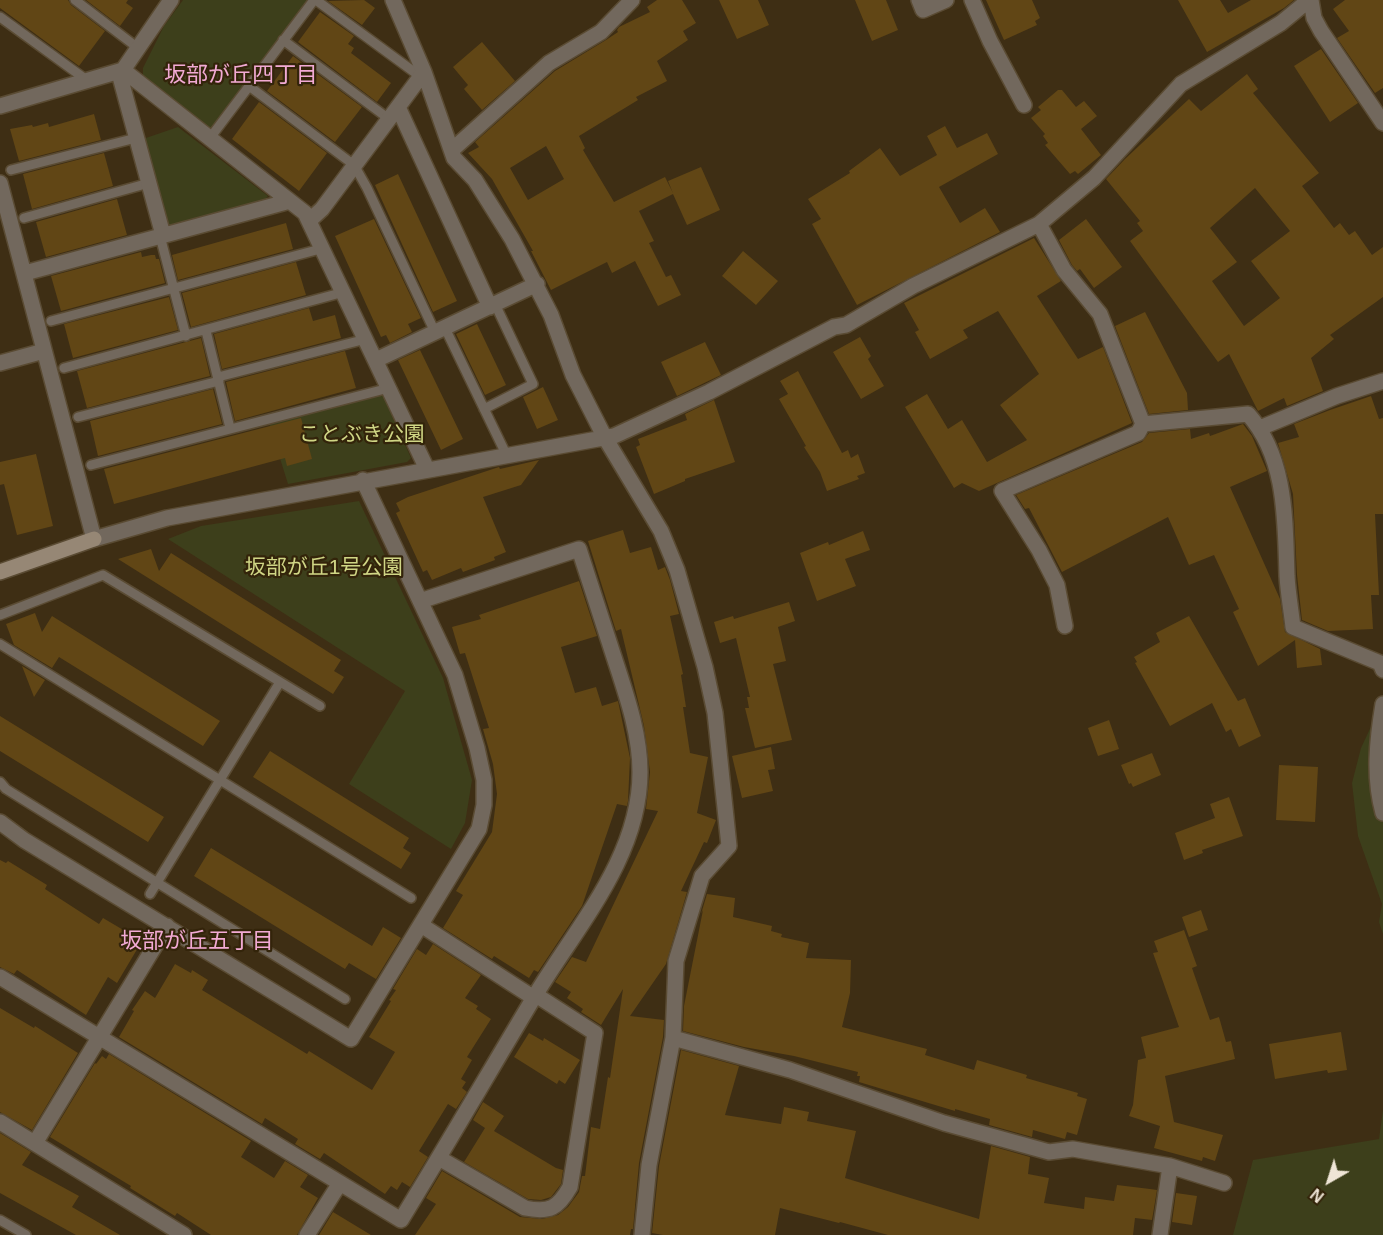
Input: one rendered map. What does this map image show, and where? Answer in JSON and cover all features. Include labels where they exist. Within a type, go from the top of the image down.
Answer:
[{"type":"street","points":[[0,106],[121,71],[171,0]]},
{"type":"street","points":[[393,0],[454,158],[484,193],[537,284],[573,375],[604,436],[661,531],[677,570],[705,667],[715,713],[729,846],[702,876],[676,961],[673,1038],[649,1165],[642,1235]]},
{"type":"street","points":[[452,150],[549,63],[601,32],[632,0]]},
{"type":"street","points":[[919,0],[923,10],[946,0]]},
{"type":"street","points":[[972,0],[1024,105]]},
{"type":"street","points":[[0,572],[94,539],[167,518],[363,480],[614,436],[709,392],[834,327],[846,325],[977,253],[1039,224],[1094,178],[1181,84],[1281,23],[1310,0],[1314,18],[1321,31],[1383,123]]},
{"type":"street","points":[[121,71],[161,236]]},
{"type":"street","points":[[121,71],[210,138],[310,219],[427,469]]},
{"type":"street","points":[[310,219],[322,209],[422,74]]},
{"type":"street","points":[[393,113],[493,305]]},
{"type":"street","points":[[0,183],[94,539]]},
{"type":"street","points":[[25,273],[290,201]]},
{"type":"street","points":[[1039,224],[1064,270],[1100,314],[1143,424]]},
{"type":"street","points":[[376,360],[537,284]]},
{"type":"street","points":[[0,363],[44,351]]},
{"type":"street","points":[[1260,428],[1337,396],[1383,381]]},
{"type":"street","points":[[1143,424],[1248,414],[1260,428],[1279,477],[1286,519],[1287,579],[1293,627],[1380,663],[1383,670]]},
{"type":"street","points":[[1065,626],[1057,585],[1039,550],[1002,490],[1138,433],[1143,424]]},
{"type":"street","points":[[0,822],[24,840],[351,1039],[480,829],[484,805],[484,780],[477,748],[455,675],[363,480]]},
{"type":"street","points":[[0,977],[401,1220],[535,996],[601,892],[623,852],[638,804],[639,761],[628,702],[579,549],[420,601]]},
{"type":"street","points":[[1383,704],[1376,758],[1377,784],[1383,813]]},
{"type":"street","points":[[420,925],[595,1033],[570,1187],[558,1205],[548,1209],[525,1208],[439,1158]]},
{"type":"street","points":[[35,1143],[167,926]]},
{"type":"street","points":[[673,1038],[790,1070],[944,1123],[1049,1152],[1073,1149],[1170,1167],[1224,1183]]},
{"type":"street","points":[[0,1122],[184,1235]]},
{"type":"street","points":[[1160,1235],[1170,1167]]},
{"type":"street","points":[[307,1235],[340,1183]]},
{"type":"lane","points":[[75,0],[138,48]]},
{"type":"lane","points":[[210,138],[315,0],[422,74]]},
{"type":"lane","points":[[0,17],[88,81]]},
{"type":"lane","points":[[283,40],[393,113]]},
{"type":"lane","points":[[249,86],[354,165],[506,454]]},
{"type":"lane","points":[[11,170],[136,138]]},
{"type":"lane","points":[[24,218],[149,183]]},
{"type":"lane","points":[[161,236],[186,336]]},
{"type":"lane","points":[[51,321],[324,248]]},
{"type":"lane","points":[[64,368],[344,292]]},
{"type":"lane","points":[[484,409],[533,384],[493,305]]},
{"type":"lane","points":[[206,331],[230,428]]},
{"type":"lane","points":[[78,417],[366,339]]},
{"type":"lane","points":[[91,465],[389,388]]},
{"type":"lane","points":[[0,615],[103,575],[320,706]]},
{"type":"lane","points":[[0,644],[411,898]]},
{"type":"lane","points":[[150,894],[280,682]]},
{"type":"lane","points":[[0,782],[6,789],[345,999]]},
{"type":"lane","points":[[0,1220],[26,1235]]},
{"type":"green space","points":[[183,0],[307,0],[211,129],[143,76],[143,68],[164,26]]},
{"type":"green space","points":[[178,127],[268,196],[263,202],[168,227],[143,139]]},
{"type":"green space","name":"ことぶき公園","points":[[382,393],[411,458],[407,462],[288,484],[269,423]]},
{"type":"green space","name":"坂部が丘1号公園","points":[[359,501],[443,678],[472,780],[465,823],[451,849],[349,784],[405,691],[168,539],[201,526]]},
{"type":"green space","points":[[1383,701],[1383,934],[1379,922],[1382,904],[1358,836],[1352,783],[1361,748]]},
{"type":"green space","points":[[1383,1110],[1383,1235],[1233,1235],[1253,1160],[1379,1139]]},
{"type":"building","points":[[0,0],[68,0],[71,5],[105,31],[79,66],[0,8]]},
{"type":"building","points":[[86,0],[128,0],[126,3],[133,8],[120,26]]},
{"type":"building","points":[[364,0],[375,8],[362,25],[328,1]]},
{"type":"building","points":[[657,0],[682,0],[696,23],[683,31],[688,40],[657,61],[667,81],[636,97],[638,100],[579,136],[585,148],[583,150],[614,202],[665,177],[673,193],[668,181],[701,167],[720,210],[687,225],[673,194],[639,211],[654,241],[649,243],[666,277],[671,275],[681,295],[658,306],[635,261],[612,273],[607,262],[551,290],[531,251],[533,251],[492,179],[468,153],[479,147],[475,142],[555,71],[618,32],[619,27],[650,12],[647,7]],"holes":[[[546,146],[564,179],[528,200],[510,168]]]},
{"type":"building","points":[[719,0],[758,0],[769,25],[737,39]]},
{"type":"building","points":[[855,0],[886,0],[898,30],[872,41]]},
{"type":"building","points":[[986,0],[1032,0],[1040,18],[1035,21],[1037,25],[1004,40]]},
{"type":"building","points":[[1178,0],[1220,0],[1228,13],[1251,0],[1294,0],[1207,52]]},
{"type":"building","points":[[1345,0],[1383,0],[1383,88],[1375,93],[1337,38],[1349,31],[1333,9]]},
{"type":"building","points":[[320,12],[354,36],[348,44],[354,48],[351,53],[391,83],[377,102],[298,42]]},
{"type":"building","points":[[482,42],[515,81],[482,110],[464,89],[468,85],[453,67]]},
{"type":"building","points":[[1321,49],[1358,103],[1330,122],[1294,66]]},
{"type":"building","points":[[293,56],[362,107],[335,142],[267,91]]},
{"type":"building","points":[[1247,74],[1258,89],[1253,93],[1319,173],[1302,186],[1334,228],[1340,223],[1349,235],[1355,231],[1372,255],[1383,247],[1383,297],[1330,335],[1334,339],[1311,358],[1323,391],[1287,406],[1284,398],[1258,411],[1229,354],[1218,362],[1130,241],[1143,231],[1137,223],[1140,221],[1106,179],[1189,99],[1201,111]],"holes":[[[1255,188],[1290,231],[1251,261],[1280,298],[1244,326],[1212,281],[1237,262],[1210,228]]]},
{"type":"building","points":[[1058,90],[1062,90],[1076,107],[1084,101],[1097,116],[1081,129],[1101,155],[1078,174],[1075,171],[1070,174],[1045,145],[1048,143],[1043,136],[1045,134],[1031,118],[1041,110],[1038,107]]},
{"type":"building","points":[[259,102],[327,153],[299,191],[232,139]]},
{"type":"building","points":[[94,114],[101,140],[19,161],[10,129],[48,123],[49,127]]},
{"type":"building","points":[[945,126],[957,148],[987,133],[998,154],[939,187],[960,223],[985,208],[1000,232],[857,305],[812,224],[821,219],[808,199],[850,173],[849,171],[880,148],[900,176],[937,155],[927,136]]},
{"type":"building","points":[[104,153],[113,186],[32,209],[23,174]]},
{"type":"building","points":[[398,174],[457,301],[433,312],[375,185]]},
{"type":"building","points":[[117,199],[127,235],[46,257],[36,222]]},
{"type":"building","points":[[374,219],[421,318],[408,324],[412,332],[390,343],[386,335],[381,337],[335,236]]},
{"type":"building","points":[[1086,219],[1122,267],[1094,288],[1080,269],[1077,271],[1072,265],[1059,240]]},
{"type":"building","points":[[286,223],[293,249],[178,280],[172,255]]},
{"type":"building","points":[[1034,238],[1061,281],[1037,296],[1078,359],[1103,347],[1132,423],[979,491],[962,483],[954,488],[905,407],[927,394],[948,429],[962,420],[987,462],[1027,440],[1000,405],[1039,374],[998,311],[963,330],[968,338],[930,359],[915,332],[919,330],[904,303]]},
{"type":"building","points":[[743,251],[778,281],[756,305],[722,276]]},
{"type":"building","points":[[141,252],[142,257],[155,255],[156,259],[159,259],[165,283],[61,311],[51,276]]},
{"type":"building","points":[[296,262],[306,295],[191,327],[182,293]]},
{"type":"building","points":[[169,297],[178,330],[73,358],[64,324]]},
{"type":"building","points":[[309,308],[313,321],[335,315],[341,338],[222,369],[214,334]]},
{"type":"building","points":[[1145,312],[1187,393],[1188,410],[1149,414],[1115,326]]},
{"type":"building","points":[[477,324],[506,385],[485,395],[456,334]]},
{"type":"building","points":[[860,337],[871,356],[868,359],[884,386],[861,399],[833,352]]},
{"type":"building","points":[[201,338],[210,376],[87,408],[77,371]]},
{"type":"building","points":[[705,342],[721,375],[677,396],[661,362]]},
{"type":"building","points":[[420,350],[463,439],[441,450],[398,360]]},
{"type":"building","points":[[345,351],[356,388],[235,421],[226,382]]},
{"type":"building","points":[[798,371],[842,453],[848,450],[851,458],[858,454],[865,473],[857,476],[859,479],[827,491],[820,472],[779,399],[788,394],[780,381]]},
{"type":"building","points":[[543,387],[558,420],[537,429],[523,397]]},
{"type":"building","points":[[213,389],[222,424],[98,456],[90,421]]},
{"type":"building","points":[[1371,396],[1379,419],[1383,418],[1383,514],[1375,514],[1379,595],[1371,595],[1373,629],[1328,631],[1302,620],[1293,494],[1278,443],[1299,437],[1294,424]]},
{"type":"building","points":[[714,400],[735,462],[685,479],[685,481],[654,494],[636,447],[640,445],[638,439],[687,420],[685,414]]},
{"type":"building","points":[[301,418],[312,459],[287,466],[285,458],[114,504],[104,469]]},
{"type":"building","points":[[1243,424],[1252,436],[1267,471],[1230,487],[1280,599],[1285,632],[1320,649],[1322,665],[1297,668],[1295,640],[1258,666],[1233,612],[1239,609],[1214,555],[1189,565],[1168,517],[1062,572],[1029,508],[1025,509],[1016,495],[1142,442],[1149,433],[1190,429],[1191,439],[1209,433],[1210,436]]},
{"type":"building","points":[[36,454],[53,526],[17,535],[4,484],[0,485],[0,462]]},
{"type":"building","points":[[539,460],[521,485],[483,497],[506,552],[494,557],[495,560],[463,572],[461,568],[432,580],[427,570],[423,572],[396,513],[400,511],[396,503],[499,467],[500,469]]},
{"type":"building","points":[[623,530],[630,553],[651,547],[658,570],[665,567],[670,580],[679,614],[670,616],[683,674],[681,675],[686,707],[683,707],[690,753],[708,757],[697,813],[716,820],[707,843],[704,842],[681,891],[687,892],[666,964],[630,1016],[664,1020],[663,1037],[639,1163],[633,1229],[630,1235],[415,1235],[436,1204],[426,1198],[442,1171],[520,1217],[542,1219],[558,1215],[568,1207],[579,1192],[582,1176],[585,1176],[591,1127],[600,1129],[623,989],[601,1025],[581,1012],[583,1009],[567,998],[571,992],[555,982],[572,957],[586,962],[658,811],[646,809],[650,772],[644,726],[621,629],[616,631],[588,541]]},
{"type":"building","points":[[863,531],[870,550],[845,559],[856,586],[817,601],[800,553],[828,542],[829,545]]},
{"type":"building","points":[[151,549],[159,571],[171,553],[341,660],[334,671],[344,677],[333,694],[118,559]]},
{"type":"building","points":[[579,581],[597,636],[561,647],[575,693],[596,687],[602,706],[618,701],[630,758],[628,801],[627,806],[617,804],[582,906],[538,972],[534,970],[529,978],[494,956],[492,959],[443,928],[463,895],[456,891],[492,832],[497,794],[493,764],[483,729],[489,728],[465,653],[460,654],[452,627],[481,619],[479,615]]},
{"type":"building","points":[[789,602],[795,621],[778,627],[786,661],[773,664],[792,740],[755,748],[745,708],[749,708],[747,697],[750,697],[736,638],[720,643],[714,622],[733,616],[734,619]]},
{"type":"building","points":[[35,613],[42,632],[52,616],[220,721],[203,746],[59,657],[52,668],[14,645],[6,624]]},
{"type":"building","points":[[1189,616],[1238,701],[1245,698],[1261,736],[1239,747],[1231,729],[1226,732],[1212,703],[1170,726],[1135,663],[1137,662],[1134,657],[1160,642],[1156,633]]},
{"type":"building","points":[[22,666],[45,680],[34,697]]},
{"type":"building","points":[[0,716],[164,817],[148,842],[0,751]]},
{"type":"building","points":[[1109,720],[1119,749],[1098,756],[1088,728]]},
{"type":"building","points":[[771,747],[775,769],[768,770],[773,791],[742,798],[732,756]]},
{"type":"building","points":[[270,751],[409,838],[403,848],[411,853],[401,869],[253,777]]},
{"type":"building","points":[[1152,753],[1161,775],[1133,787],[1131,783],[1129,784],[1121,765]]},
{"type":"building","points":[[1279,765],[1318,767],[1315,822],[1276,820]]},
{"type":"building","points":[[1229,797],[1243,836],[1202,850],[1203,853],[1184,860],[1175,833],[1215,818],[1210,804]]},
{"type":"building","points":[[211,848],[372,946],[383,927],[401,938],[376,979],[349,963],[345,969],[194,876]]},
{"type":"building","points":[[0,860],[6,863],[8,861],[47,885],[45,889],[99,924],[103,918],[142,941],[117,983],[108,977],[86,1015],[17,970],[14,974],[0,967]]},
{"type":"building","points":[[707,894],[735,898],[733,917],[772,926],[771,931],[782,934],[781,937],[809,943],[806,958],[851,960],[850,993],[842,1027],[927,1049],[925,1055],[974,1070],[977,1060],[1027,1075],[1026,1078],[1078,1093],[1077,1096],[1087,1099],[1077,1135],[1067,1132],[1065,1139],[1033,1130],[1032,1137],[989,1125],[990,1119],[955,1109],[955,1111],[859,1082],[858,1072],[683,1031],[684,1006],[703,910],[701,914]]},
{"type":"building","points":[[1201,910],[1208,930],[1189,937],[1182,917]]},
{"type":"building","points":[[1184,930],[1197,966],[1192,968],[1210,1020],[1219,1017],[1226,1042],[1231,1041],[1235,1059],[1165,1076],[1174,1122],[1223,1135],[1215,1161],[1203,1157],[1202,1161],[1154,1148],[1160,1126],[1129,1116],[1133,1105],[1138,1060],[1146,1058],[1141,1037],[1179,1027],[1153,953],[1158,952],[1154,941]]},
{"type":"building","points":[[433,944],[481,975],[465,998],[478,1006],[476,1009],[491,1019],[467,1057],[472,1060],[461,1079],[466,1082],[462,1088],[467,1092],[456,1109],[448,1104],[419,1151],[428,1157],[410,1187],[402,1182],[397,1190],[391,1186],[385,1194],[324,1153],[320,1159],[295,1144],[298,1139],[265,1118],[262,1124],[119,1037],[134,1011],[132,1010],[145,991],[155,998],[175,964],[191,973],[192,970],[208,980],[202,990],[307,1054],[309,1051],[372,1090],[395,1052],[369,1037],[391,1001],[389,1000],[396,990],[393,989],[417,949],[426,955]]},
{"type":"building","points":[[0,1008],[34,1028],[35,1026],[78,1053],[32,1130],[0,1112]]},
{"type":"building","points":[[1341,1032],[1347,1070],[1328,1073],[1327,1070],[1275,1079],[1269,1044]]},
{"type":"building","points":[[529,1033],[543,1041],[544,1038],[580,1060],[565,1084],[559,1080],[557,1084],[514,1057]]},
{"type":"building","points":[[681,1050],[739,1066],[725,1115],[781,1124],[784,1107],[809,1112],[807,1121],[856,1131],[845,1178],[979,1219],[991,1146],[1030,1157],[1028,1174],[1049,1178],[1044,1203],[1084,1209],[1085,1197],[1114,1201],[1117,1185],[1157,1190],[1152,1220],[1135,1218],[1133,1235],[888,1235],[780,1208],[775,1235],[663,1235],[652,1233],[659,1166]]},
{"type":"building","points":[[109,1054],[251,1141],[241,1157],[274,1178],[285,1161],[308,1175],[300,1187],[318,1198],[297,1235],[211,1235],[177,1213],[175,1216],[130,1188],[131,1186],[50,1137],[95,1063],[102,1056],[106,1059]]},
{"type":"building","points":[[483,1102],[504,1116],[494,1131],[563,1170],[561,1184],[551,1197],[541,1200],[528,1199],[464,1162],[485,1128],[473,1120]]},
{"type":"building","points":[[0,1133],[31,1152],[22,1165],[79,1196],[72,1207],[120,1235],[76,1235],[0,1193]]},
{"type":"building","points":[[1176,1193],[1197,1196],[1192,1225],[1172,1222]]},
{"type":"building","points":[[333,1212],[371,1235],[319,1235]]},
{"type":"district","name":"坂部が丘四丁目","points":[[241,76]]},
{"type":"district","name":"坂部が丘五丁目","points":[[197,942]]}]
